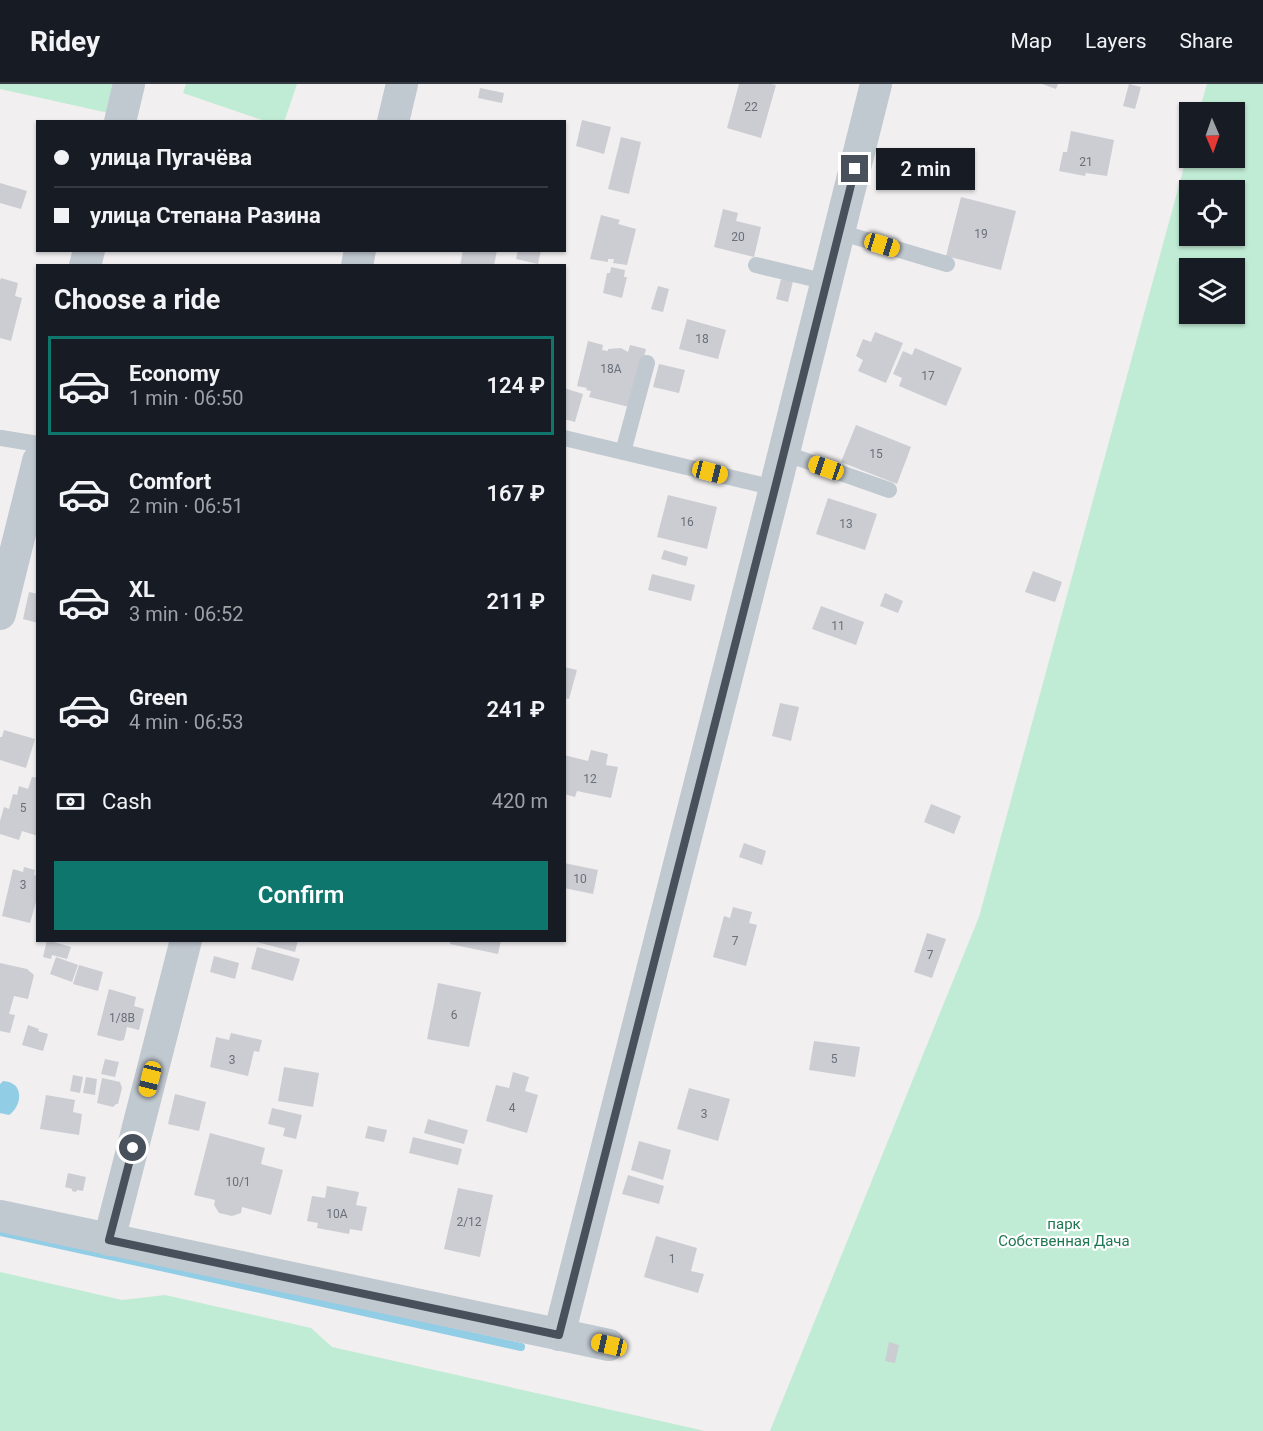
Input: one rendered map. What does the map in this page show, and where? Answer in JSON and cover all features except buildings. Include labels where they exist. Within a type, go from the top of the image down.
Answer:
[{"type":"street","points":[[120,120],[129,84]]},
{"type":"street","points":[[393,120],[402,84]]},
{"type":"street","points":[[559,1335],[876,84]]},
{"type":"street","points":[[0,614],[36,469]]},
{"type":"street","points":[[109,1240],[185,942]]},
{"type":"street","points":[[0,1216],[609,1345]]},
{"type":"lane","points":[[839,232],[947,264]]},
{"type":"lane","points":[[756,265],[826,282]]},
{"type":"lane","points":[[623,452],[647,363]]},
{"type":"lane","points":[[1,438],[36,444]]},
{"type":"lane","points":[[566,438],[775,488]]},
{"type":"lane","points":[[784,453],[889,490]]},
{"type":"green space","points":[[0,84],[116,84],[109,113],[0,89]]},
{"type":"green space","points":[[186,84],[297,84],[285,120],[262,120],[183,93]]},
{"type":"green space","name":"парк Собственная Дача","points":[[1207,84],[1263,84],[1263,1431],[770,1431],[979,917],[1179,186],[1179,246],[1245,246],[1245,180],[1181,180],[1184,168],[1245,168],[1245,102],[1202,102]]},
{"type":"green space","points":[[0,1272],[122,1300],[165,1295],[311,1328],[332,1347],[705,1431],[0,1431]]},
{"type":"water","points":[[3,1081],[15,1085],[19,1095],[17,1106],[9,1115],[0,1113],[0,1084]]},
{"type":"waterway","points":[[0,1232],[521,1347]]},
{"type":"route","points":[[133,1148],[109,1240],[559,1335],[855,169]]}]
